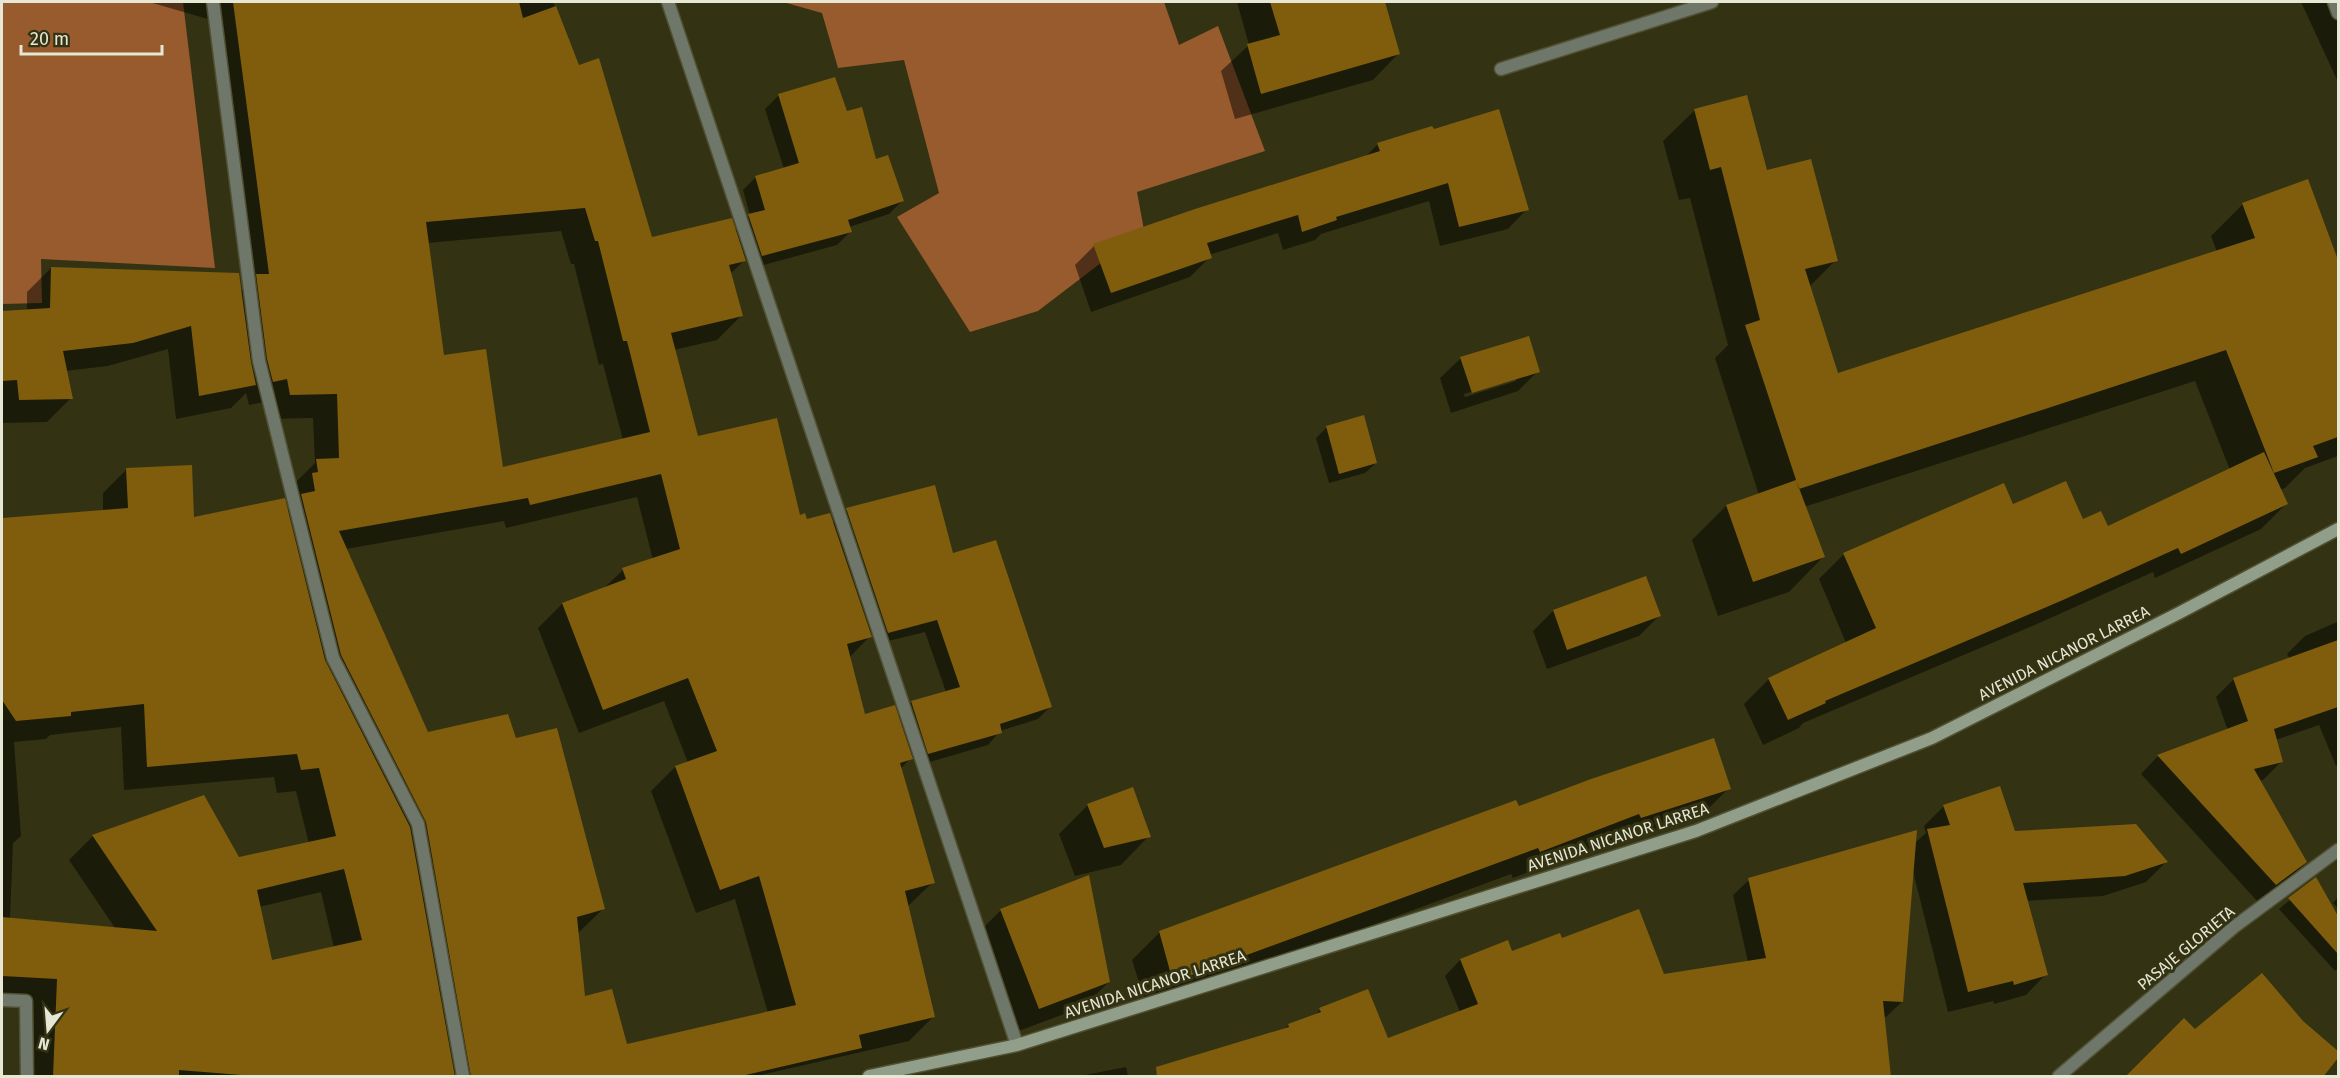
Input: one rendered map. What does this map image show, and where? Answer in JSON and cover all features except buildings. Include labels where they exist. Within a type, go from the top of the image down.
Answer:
[{"type":"main road","name":"AVENIDA NICANOR LARREA","points":[[869,1077],[1017,1045],[1707,826],[1932,738],[2179,613],[2338,529]]},
{"type":"street","points":[[213,2],[260,361],[333,658],[417,824],[463,1077]]},
{"type":"street","points":[[668,2],[1017,1045]]},
{"type":"street","points":[[1501,69],[1713,2]]},
{"type":"street","points":[[2334,2],[2338,13]]},
{"type":"street","name":"PASAJE GLORIETA","points":[[2059,1077],[2234,927],[2338,850]]},
{"type":"street","points":[[2,1000],[26,1001],[27,1077]]},
{"type":"shaded area","points":[[2,2],[183,2],[215,268],[41,259],[42,303],[2,304]]},
{"type":"shaded area","points":[[783,2],[1164,2],[1179,45],[1218,26],[1265,151],[1137,192],[1144,230],[1038,311],[970,332],[897,217],[939,193],[904,60],[838,68],[822,13]]}]
